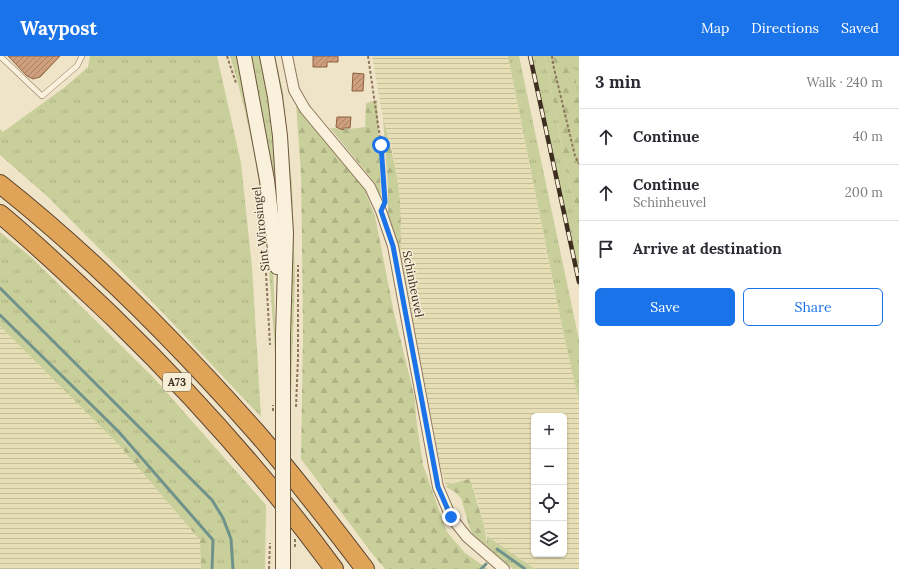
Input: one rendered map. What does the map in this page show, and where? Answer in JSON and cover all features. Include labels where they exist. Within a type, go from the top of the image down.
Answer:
[{"type":"highway","name":"A73","points":[[0,184],[20,199],[84,256],[149,318],[256,433],[365,569]]},
{"type":"highway","name":"A73","points":[[0,214],[74,279],[156,360],[230,439],[300,523],[334,569]]},
{"type":"main road","name":"Sint Wirosingel","points":[[244,56],[267,180],[275,239],[283,335]]},
{"type":"main road","name":"Sint Wirosingel","points":[[267,56],[275,97],[283,174],[286,233],[283,335],[283,569]]},
{"type":"street","name":"Schinheuvel","points":[[287,56],[294,90],[305,109],[370,187],[381,211],[393,246],[438,487],[451,517],[466,537],[504,569]]},
{"type":"lane","points":[[0,56],[42,96],[77,66],[82,56]]},
{"type":"path","points":[[227,56],[236,84]]},
{"type":"path","points":[[368,56],[381,145],[385,202],[381,211]]},
{"type":"path","points":[[552,56],[575,156],[579,164]]},
{"type":"path","name":"Sint Wirosingel","points":[[266,266],[270,350]]},
{"type":"shaded area","points":[[372,56],[508,56],[564,336],[579,401],[579,569],[535,569],[487,536],[473,486],[459,480],[449,484],[446,487],[439,460],[421,366],[408,314],[400,270],[401,238],[398,183],[392,149],[383,118]]},
{"type":"shaded area","points":[[0,326],[117,443],[200,540],[201,569],[0,569]]},
{"type":"green space","points":[[90,56],[217,56],[241,163],[252,267],[261,417],[165,315],[47,196],[0,155],[0,129],[3,132],[65,87],[88,67]]},
{"type":"green space","points":[[230,56],[239,56],[260,164],[273,261],[277,381],[270,280],[262,203],[250,132]]},
{"type":"green space","points":[[248,56],[262,56],[267,82],[274,133],[282,263]]},
{"type":"green space","points":[[270,56],[275,56],[283,92],[292,185],[295,278],[291,396],[288,186]]},
{"type":"green space","points":[[508,56],[519,56],[579,340],[579,401],[564,336]]},
{"type":"green space","points":[[529,56],[545,56],[561,143],[576,210],[579,214],[579,289]]},
{"type":"green space","points":[[545,56],[579,56],[579,214],[576,210],[561,143]]},
{"type":"green space","points":[[572,56],[579,56],[579,101]]},
{"type":"green space","points":[[377,100],[381,198],[370,177],[330,128],[348,129],[365,127],[366,103]]},
{"type":"green space","points":[[296,104],[364,188],[375,216],[394,313],[415,399],[423,465],[447,532],[465,553],[488,569],[385,569],[301,459],[303,335],[302,237],[301,174]]},
{"type":"green space","points":[[383,118],[397,176],[401,227],[400,270],[388,218],[388,187]]},
{"type":"green space","points":[[0,232],[31,257],[154,378],[266,505],[265,569],[211,569],[209,535],[122,438],[117,443],[0,326]]},
{"type":"green space","points":[[121,438],[209,535],[211,569],[201,569],[200,540],[117,443]]},
{"type":"green space","points":[[469,479],[484,527],[486,548],[474,538],[461,498],[455,492],[446,487],[449,484]]},
{"type":"green space","points":[[487,536],[535,569],[513,569],[486,548]]},
{"type":"building","points":[[8,56],[60,56],[40,77],[33,79],[27,76]]},
{"type":"building","points":[[313,56],[338,56],[338,62],[327,62],[327,67],[313,67]]},
{"type":"building","points":[[353,73],[364,74],[363,91],[352,91]]},
{"type":"building","points":[[337,117],[351,117],[350,128],[344,128],[343,130],[336,127]]},
{"type":"waterway","points":[[0,288],[212,500],[223,518],[231,539],[233,569]]},
{"type":"waterway","points":[[0,315],[118,431],[213,540],[212,569]]},
{"type":"waterway","points":[[497,549],[525,569]]},
{"type":"waterway","points":[[481,569],[486,564]]},
{"type":"railway","points":[[530,56],[579,282]]},
{"type":"route","points":[[381,145],[385,202],[381,211],[393,246],[438,487],[451,517]]}]
